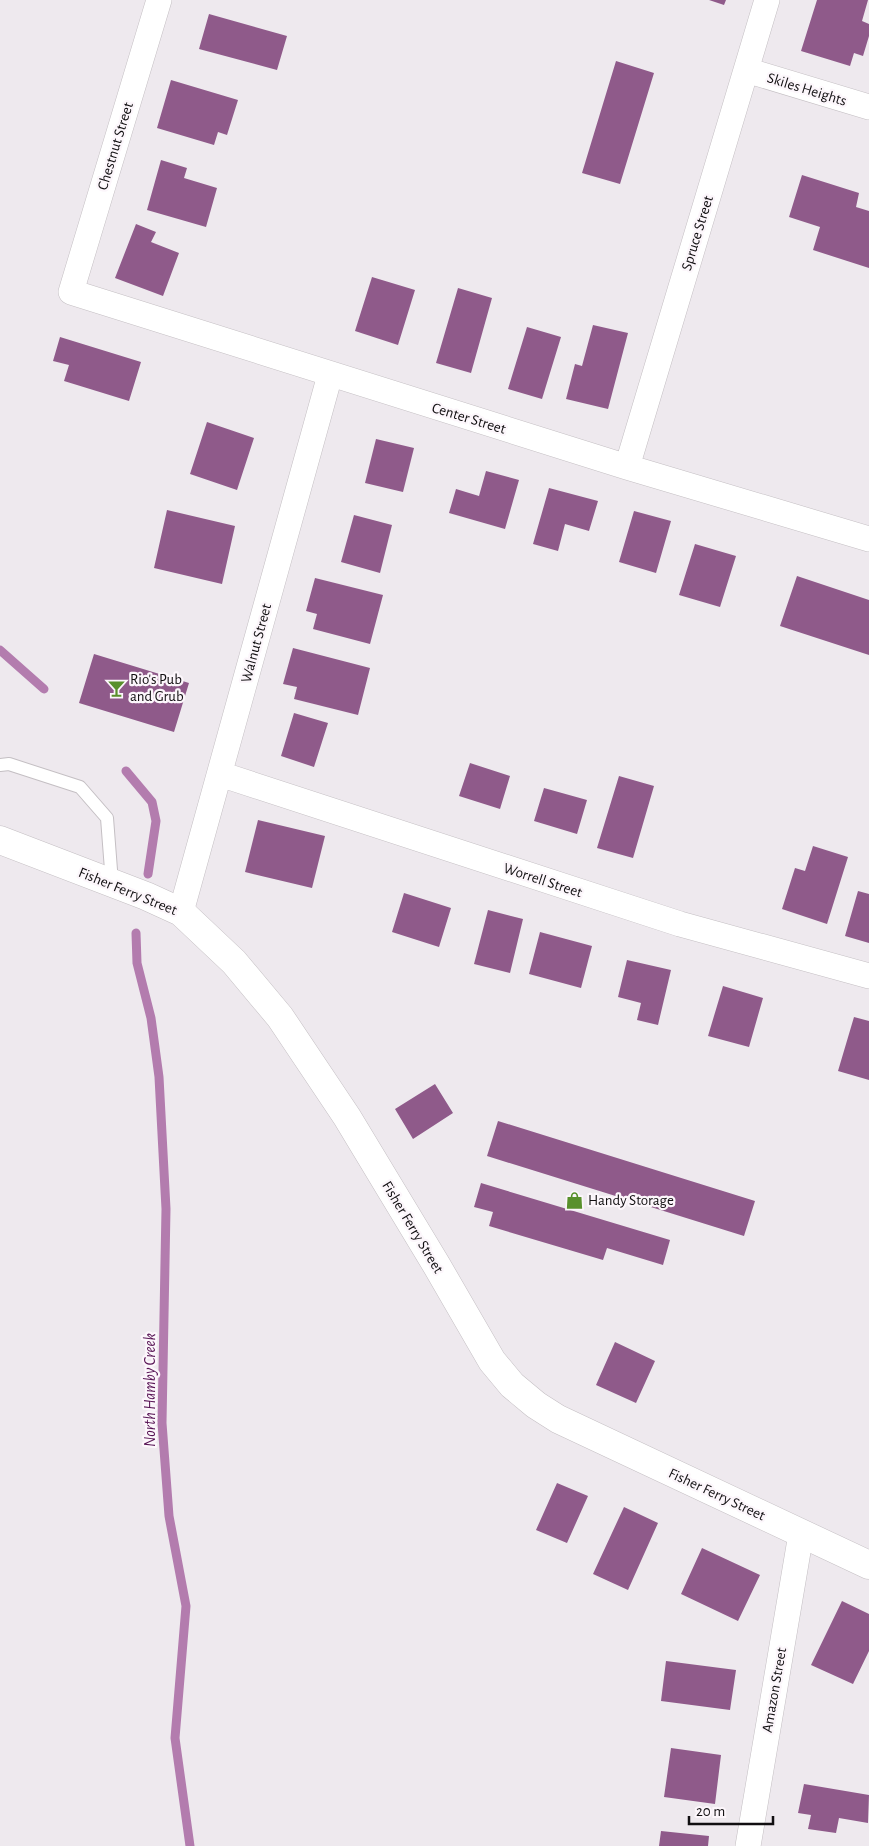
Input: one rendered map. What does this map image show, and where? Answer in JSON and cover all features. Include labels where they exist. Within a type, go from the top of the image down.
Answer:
[{"type":"street","name":"Chestnut Street","points":[[71,292],[158,0]]},
{"type":"street","name":"Spruce Street","points":[[627,467],[767,0]]},
{"type":"street","name":"Skiles Heights","points":[[746,70],[869,108]]},
{"type":"street","name":"Center Street","points":[[71,292],[627,467],[869,539]]},
{"type":"street","name":"Walnut Street","points":[[181,912],[330,375]]},
{"type":"street","name":"Worrell Street","points":[[220,774],[680,924],[869,976]]},
{"type":"street","name":"Fisher Ferry Street","points":[[0,840],[181,912],[234,962],[280,1017],[347,1117],[492,1361],[512,1385],[536,1405],[558,1419],[869,1565]]},
{"type":"street","name":"Amazon Street","points":[[748,1846],[801,1534]]},
{"type":"lane","points":[[0,766],[9,764],[80,787],[107,818],[112,884]]},
{"type":"building","points":[[709,0],[726,0],[724,5]]},
{"type":"building","points":[[817,0],[868,0],[862,21],[869,24],[869,36],[863,56],[854,53],[850,66],[801,51]]},
{"type":"building","points":[[209,14],[287,36],[277,70],[199,49]]},
{"type":"building","points":[[616,61],[654,73],[620,184],[582,173]]},
{"type":"building","points":[[171,80],[238,100],[227,135],[218,132],[214,145],[157,128]]},
{"type":"building","points":[[161,160],[187,168],[184,178],[217,188],[206,227],[147,210]]},
{"type":"building","points":[[802,175],[859,193],[856,207],[869,211],[869,268],[813,250],[820,227],[789,217]]},
{"type":"building","points":[[136,224],[156,232],[151,242],[179,253],[163,296],[115,278]]},
{"type":"building","points":[[372,277],[415,290],[398,345],[355,331]]},
{"type":"building","points":[[458,288],[492,298],[471,373],[436,363]]},
{"type":"building","points":[[593,325],[628,333],[608,409],[566,399],[575,364],[582,366]]},
{"type":"building","points":[[527,327],[561,337],[542,399],[508,389]]},
{"type":"building","points":[[60,337],[141,362],[129,401],[64,381],[69,365],[53,361]]},
{"type":"building","points":[[207,422],[254,438],[237,490],[190,474]]},
{"type":"building","points":[[376,439],[414,448],[403,492],[365,483]]},
{"type":"building","points":[[486,471],[519,480],[505,529],[449,513],[456,489],[479,496]]},
{"type":"building","points":[[549,488],[598,501],[589,531],[565,524],[558,551],[533,544]]},
{"type":"building","points":[[167,510],[235,526],[222,584],[154,568]]},
{"type":"building","points":[[634,511],[671,521],[656,573],[619,562]]},
{"type":"building","points":[[354,515],[392,525],[380,573],[341,562]]},
{"type":"building","points":[[695,544],[736,556],[720,607],[679,595]]},
{"type":"building","points":[[797,576],[869,600],[869,655],[780,626]]},
{"type":"building","points":[[315,578],[383,595],[370,644],[313,629],[317,614],[306,611]]},
{"type":"building","points":[[293,648],[370,668],[358,715],[294,699],[297,687],[283,684]]},
{"type":"building","points":[[94,654],[189,683],[174,732],[79,703]]},
{"type":"building","points":[[294,713],[328,723],[314,767],[281,756]]},
{"type":"building","points":[[470,763],[510,776],[500,809],[459,796]]},
{"type":"building","points":[[619,776],[654,786],[633,858],[597,848]]},
{"type":"building","points":[[544,788],[587,800],[577,834],[534,821]]},
{"type":"building","points":[[258,820],[325,836],[312,888],[245,872]]},
{"type":"building","points":[[813,846],[848,857],[827,924],[782,909],[795,868],[805,871]]},
{"type":"building","points":[[858,891],[869,894],[869,943],[845,936]]},
{"type":"building","points":[[404,893],[451,908],[439,947],[392,932]]},
{"type":"building","points":[[488,910],[523,919],[510,973],[474,964]]},
{"type":"building","points":[[540,932],[592,946],[581,988],[529,974]]},
{"type":"building","points":[[627,960],[671,970],[658,1025],[637,1020],[641,1003],[618,997]]},
{"type":"building","points":[[723,986],[763,998],[749,1047],[708,1036]]},
{"type":"building","points":[[854,1017],[869,1021],[869,1080],[838,1071]]},
{"type":"building","points":[[435,1084],[453,1113],[413,1139],[395,1109]]},
{"type":"building","points":[[498,1121],[755,1201],[744,1236],[487,1156]]},
{"type":"building","points":[[481,1183],[670,1240],[663,1265],[607,1248],[603,1260],[489,1226],[493,1212],[474,1207]]},
{"type":"building","points":[[615,1342],[655,1361],[636,1403],[596,1385]]},
{"type":"building","points":[[557,1483],[588,1496],[567,1543],[536,1530]]},
{"type":"building","points":[[624,1507],[658,1523],[628,1590],[593,1574]]},
{"type":"building","points":[[702,1548],[760,1575],[738,1621],[681,1594]]},
{"type":"building","points":[[842,1601],[869,1614],[869,1651],[853,1684],[811,1665]]},
{"type":"building","points":[[666,1661],[736,1670],[730,1710],[661,1701]]},
{"type":"building","points":[[671,1748],[721,1755],[715,1804],[664,1797]]},
{"type":"building","points":[[804,1784],[869,1795],[868,1823],[839,1818],[836,1833],[808,1829],[811,1815],[798,1813]]},
{"type":"building","points":[[661,1831],[709,1836],[708,1846],[659,1846]]},
{"type":"waterway","name":"North Hamby Creek","points":[[0,650],[44,689]]},
{"type":"waterway","name":"North Hamby Creek","points":[[126,771],[152,802],[156,821],[148,874]]},
{"type":"waterway","name":"North Hamby Creek","points":[[136,933],[137,963],[151,1018],[159,1077],[166,1209],[162,1423],[169,1516],[186,1606],[175,1738],[190,1846]]},
{"type":"place","name":"Rio's Pub and Grub","points":[[116,688]]},
{"type":"place","name":"Handy Storage","points":[[574,1200]]}]
